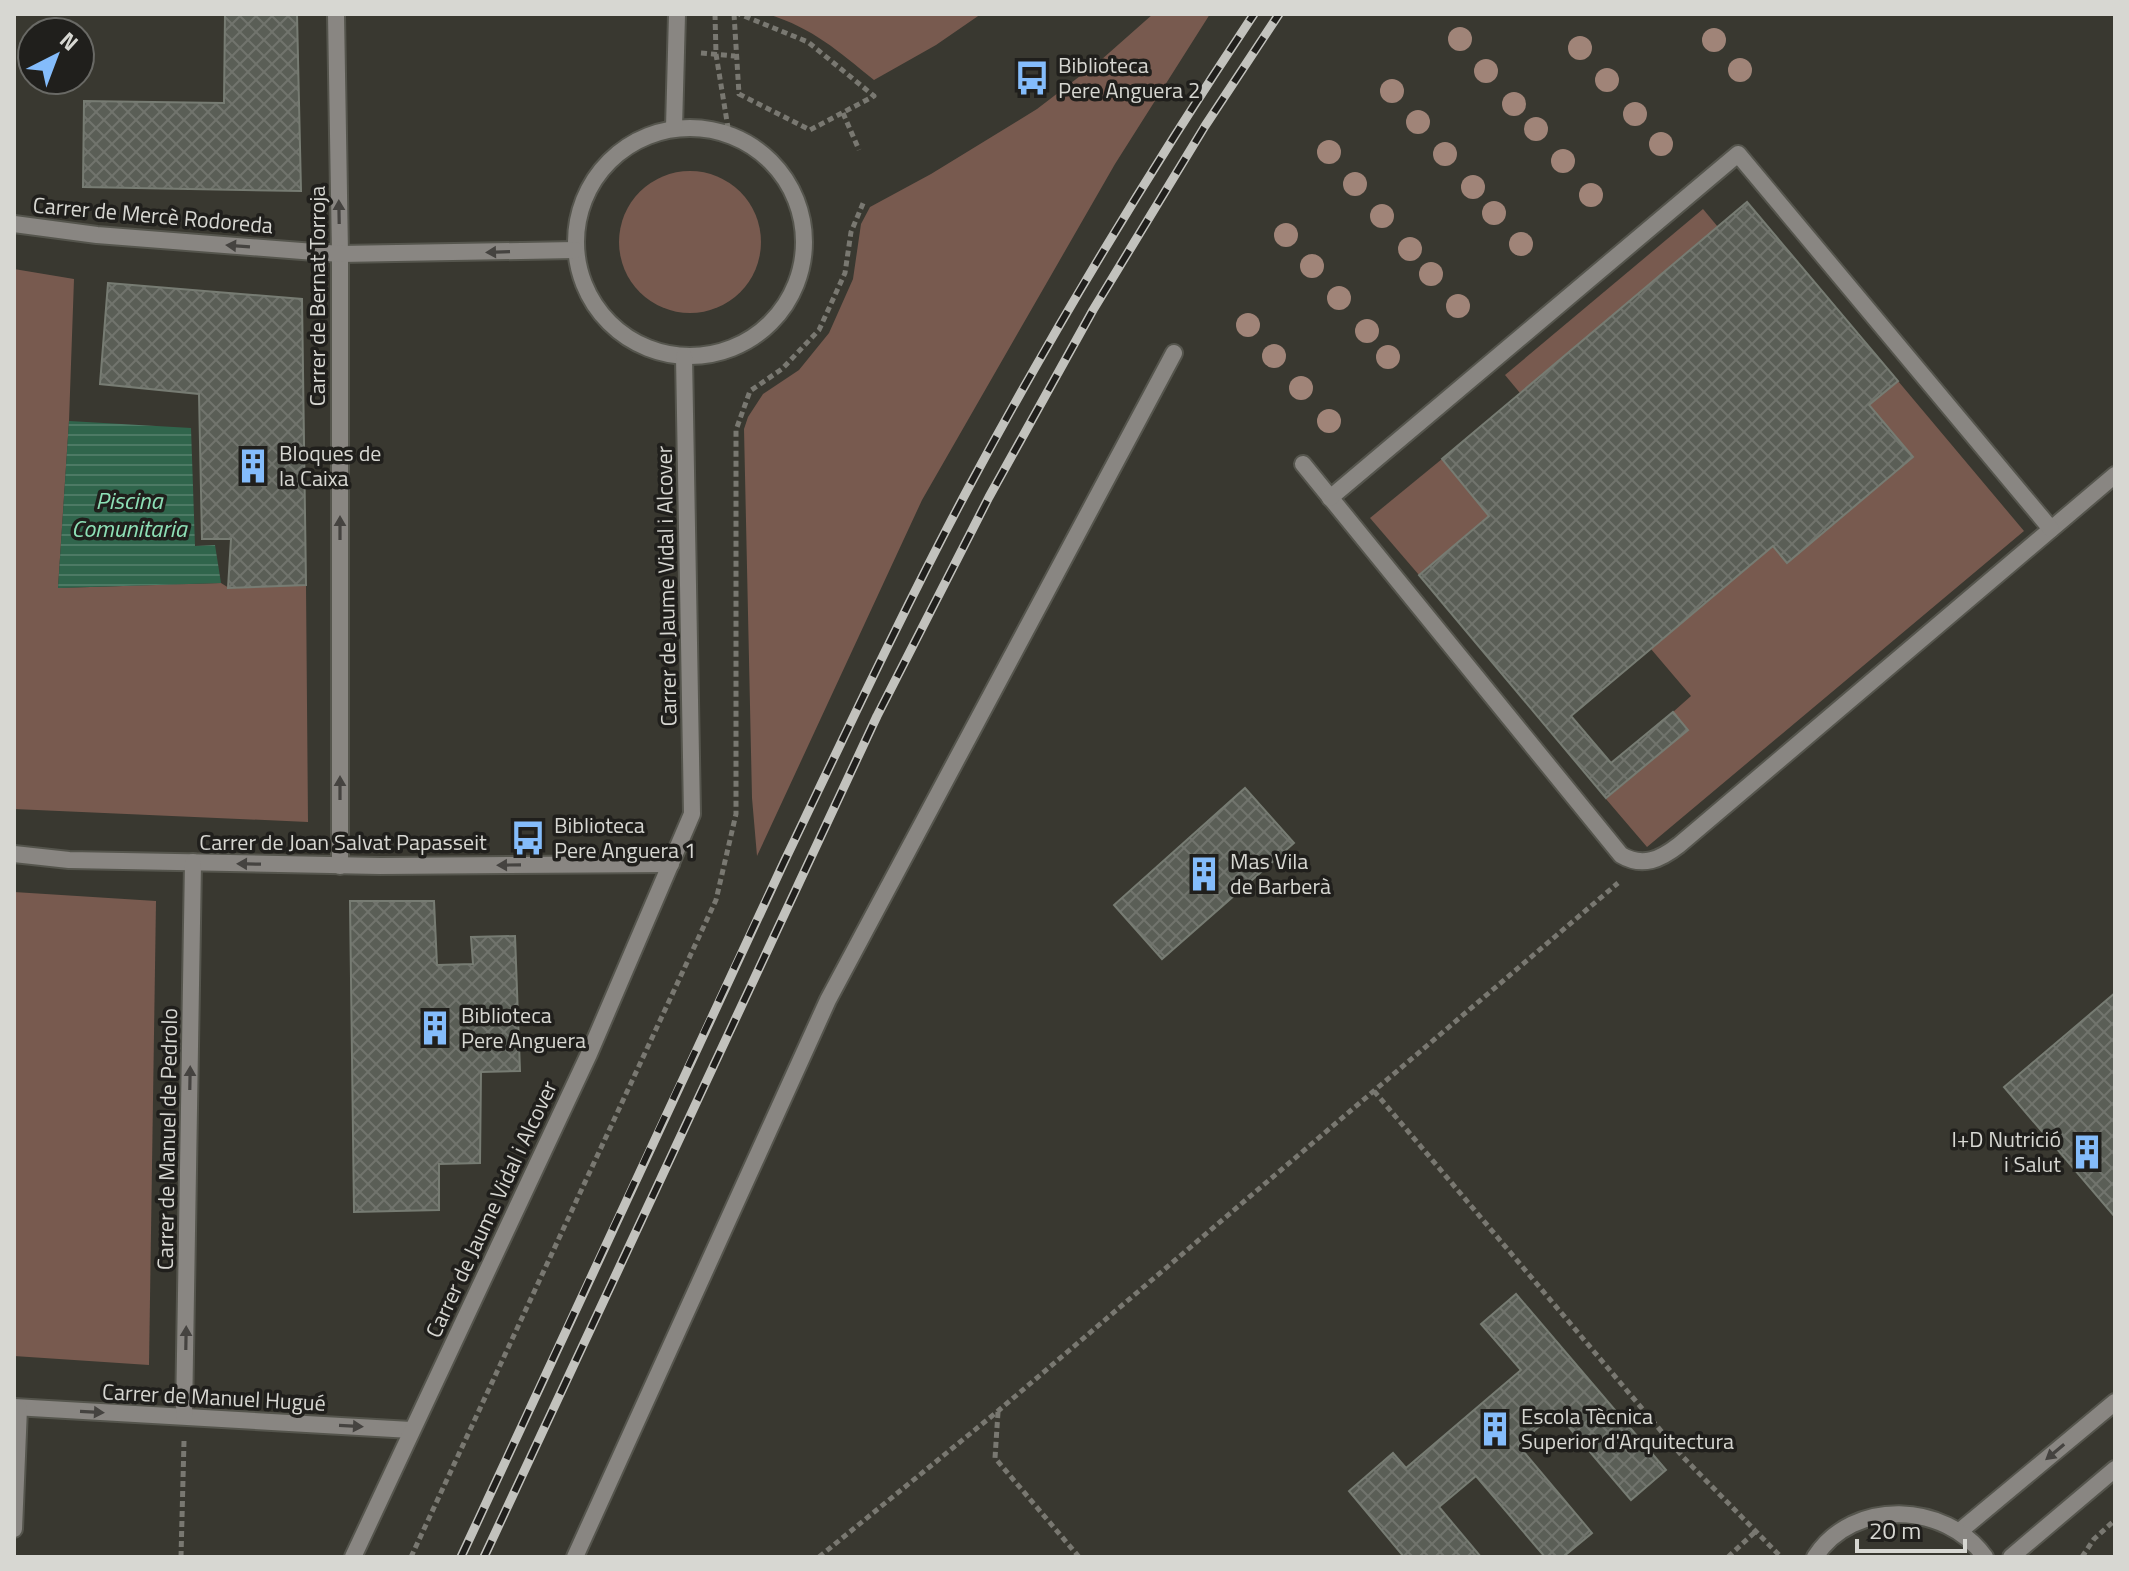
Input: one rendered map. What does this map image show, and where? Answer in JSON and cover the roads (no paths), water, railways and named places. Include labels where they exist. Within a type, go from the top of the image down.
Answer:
[{"type":"street","name":"Carrer de Bernat Torroja","points":[[336,14],[340,254],[340,866]]},
{"type":"street","points":[[674,128],[677,14]]},
{"type":"street","points":[[674,128],[702,128],[729,134],[763,154],[792,189],[804,236],[802,265],[795,288],[779,314],[765,330],[743,344],[715,354],[684,356],[644,347],[614,328],[594,305],[582,281],[575,250],[582,202],[600,171],[623,149],[649,135],[674,128]]},
{"type":"street","points":[[1330,498],[1738,154],[2051,529]]},
{"type":"street","name":"Carrer de Mercè Rodoreda","points":[[14,224],[97,235],[340,254],[575,250]]},
{"type":"street","points":[[575,1557],[828,1000],[1174,353]]},
{"type":"street","name":"Carrer de Jaume Vidal i Alcover","points":[[353,1557],[589,1054],[692,814],[684,356]]},
{"type":"street","points":[[1303,464],[1621,855],[1644,862],[1666,855],[1679,845],[2115,475]]},
{"type":"street","name":"Carrer de Joan Salvat Papasseit","points":[[14,854],[69,860],[340,866],[671,864]]},
{"type":"street","name":"Carrer de Manuel de Pedrolo","points":[[184,1416],[193,862]]},
{"type":"street","points":[[1960,1531],[2115,1402]]},
{"type":"street","points":[[14,1529],[16,1407]]},
{"type":"street","name":"Carrer de Manuel Hugué","points":[[16,1407],[411,1430]]},
{"type":"street","points":[[2011,1557],[2115,1469]]},
{"type":"street","points":[[1815,1557],[1821,1547],[1841,1530],[1865,1519],[1905,1513],[1941,1521],[1960,1531],[1977,1545],[1985,1557]]},
{"type":"water","name":"Piscina Comunitaria","points":[[69,421],[191,428],[195,546],[215,545],[221,583],[58,588]]},
{"type":"railway","points":[[461,1557],[785,860],[946,531],[1071,305],[1254,14]]},
{"type":"railway","points":[[484,1557],[877,716],[989,497],[1093,310],[1205,126],[1279,14]]},
{"type":"place","name":"Biblioteca Pere Anguera 2","points":[[1032,78]]},
{"type":"place","name":"Bloques de la Caixa","points":[[253,466]]},
{"type":"place","name":"Biblioteca Pere Anguera 1","points":[[528,838]]},
{"type":"place","name":"Mas Vila de Barberà","points":[[1204,874]]},
{"type":"place","name":"Biblioteca Pere Anguera","points":[[435,1028]]},
{"type":"place","name":"I+D Nutrició i Salut","points":[[2087,1152]]},
{"type":"place","name":"Escola Tècnica Superior d'Arquitectura","points":[[1495,1429]]}]
